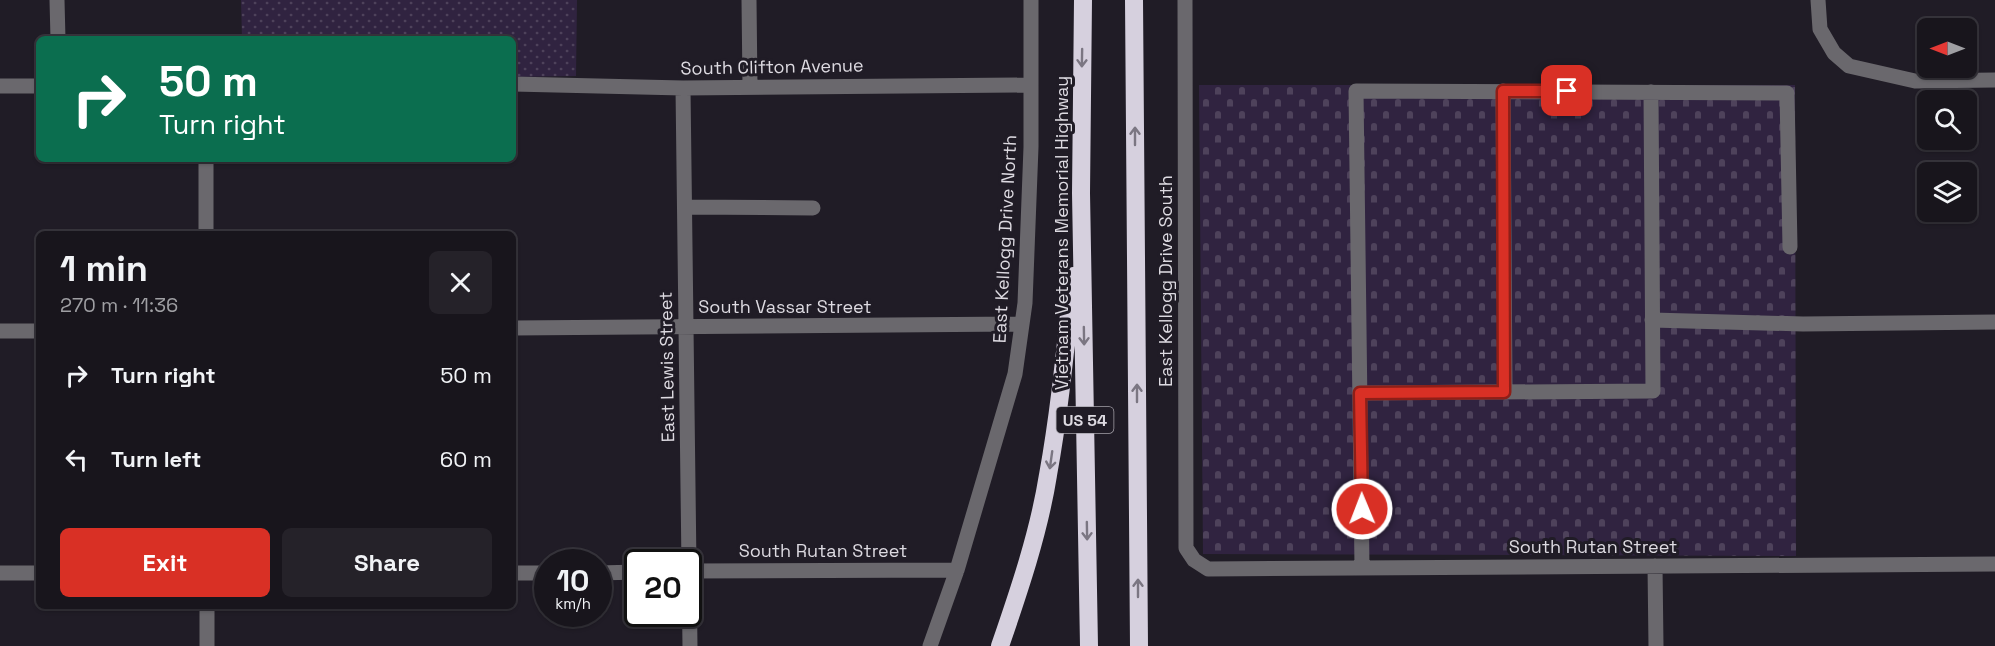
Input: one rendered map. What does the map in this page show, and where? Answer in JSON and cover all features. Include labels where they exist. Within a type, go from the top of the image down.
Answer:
[{"type":"highway","name":"Vietnam Veterans Memorial Highway","points":[[1083,0],[1081,194],[1089,646]]},
{"type":"highway","name":"US 54","points":[[1134,0],[1139,646]]},
{"type":"highway","points":[[1000,646],[1022,583],[1048,477],[1064,364],[1081,194]]},
{"type":"street","points":[[57,0],[58,36]]},
{"type":"street","points":[[749,0],[750,87]]},
{"type":"street","name":"East Kellogg Drive North","points":[[930,646],[957,570],[1015,374],[1025,303],[1031,147],[1031,0]]},
{"type":"street","name":"East Kellogg Drive South","points":[[1185,0],[1186,548],[1194,560]]},
{"type":"street","points":[[1818,0],[1821,30],[1834,53],[1849,66],[1915,81],[1995,80]]},
{"type":"street","name":"South Clifton Avenue","points":[[516,84],[683,88],[1031,85]]},
{"type":"street","points":[[0,86],[36,86]]},
{"type":"street","name":"East Lewis Street","points":[[683,88],[689,549]]},
{"type":"street","points":[[1362,567],[1356,91],[1787,93],[1791,248]]},
{"type":"street","points":[[1503,91],[1504,392]]},
{"type":"street","points":[[1360,393],[1653,391],[1651,92]]},
{"type":"street","points":[[206,162],[206,231]]},
{"type":"street","points":[[685,207],[813,208]]},
{"type":"street","points":[[1652,320],[1803,324],[1995,322]]},
{"type":"street","name":"South Vassar Street","points":[[516,328],[1022,324]]},
{"type":"street","points":[[0,331],[36,331]]},
{"type":"street","name":"South Rutan Street","points":[[1194,560],[1208,569],[1995,564]]},
{"type":"street","points":[[1655,567],[1656,646]]},
{"type":"street","name":"South Rutan Street","points":[[702,571],[957,570]]},
{"type":"street","points":[[0,573],[36,573]]},
{"type":"street","points":[[516,573],[534,573]]},
{"type":"street","points":[[207,609],[207,646]]},
{"type":"street","name":"East Lewis Street","points":[[690,627],[690,646]]},
{"type":"green space","points":[[241,0],[577,0],[576,76],[516,77],[516,36],[242,36]]},
{"type":"green space","points":[[1199,85],[1795,85],[1796,556],[1203,554]]},
{"type":"route","points":[[1362,509],[1360,393],[1504,392],[1503,91],[1567,91]]}]
